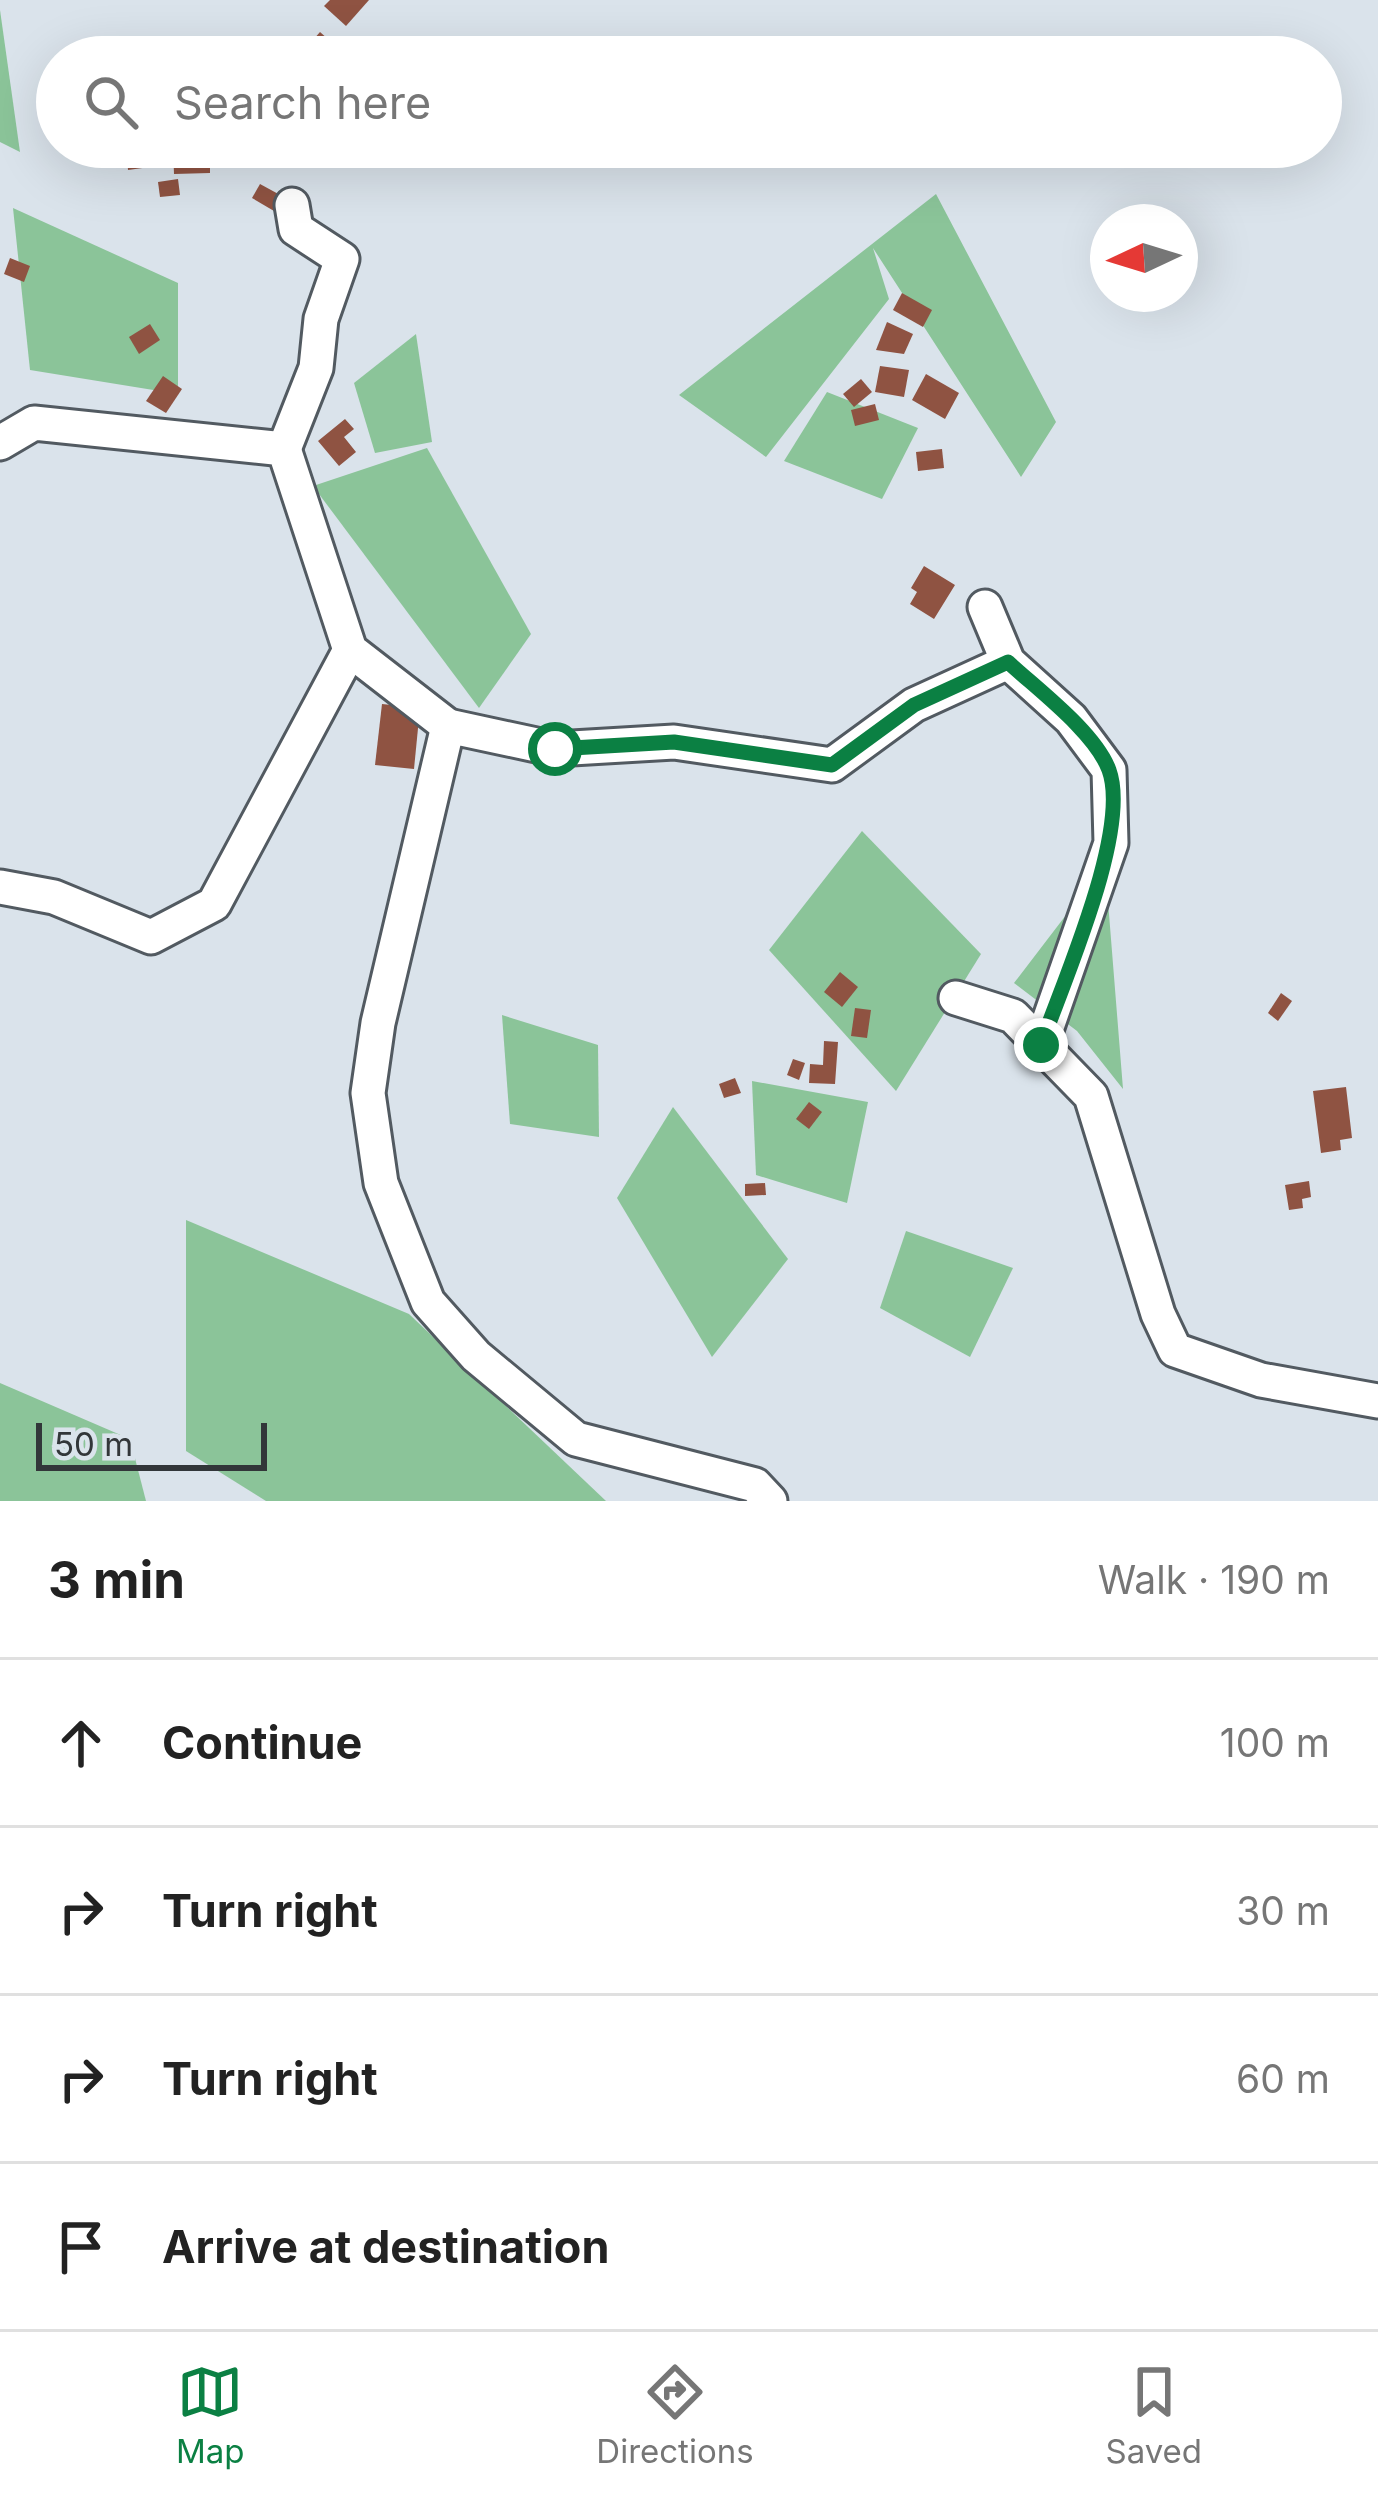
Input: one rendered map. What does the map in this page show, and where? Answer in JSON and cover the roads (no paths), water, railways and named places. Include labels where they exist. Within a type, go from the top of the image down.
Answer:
[{"type":"street","points":[[292,206],[296,229],[342,259],[321,320],[316,368],[284,449],[350,650],[448,726],[555,749],[674,742],[832,765],[914,705],[1008,662]]},
{"type":"street","points":[[0,443],[34,423],[284,449]]},
{"type":"street","points":[[985,607],[1008,662],[1071,719],[1109,770],[1111,843],[1041,1045]]},
{"type":"street","points":[[0,886],[54,897],[151,937],[214,904],[350,650]]},
{"type":"street","points":[[448,726],[378,1023],[368,1094],[381,1183],[428,1302],[476,1356],[576,1439],[755,1485],[770,1501]]},
{"type":"street","points":[[956,998],[1013,1016],[1091,1096],[1158,1314],[1175,1350],[1261,1380],[1378,1401]]}]
